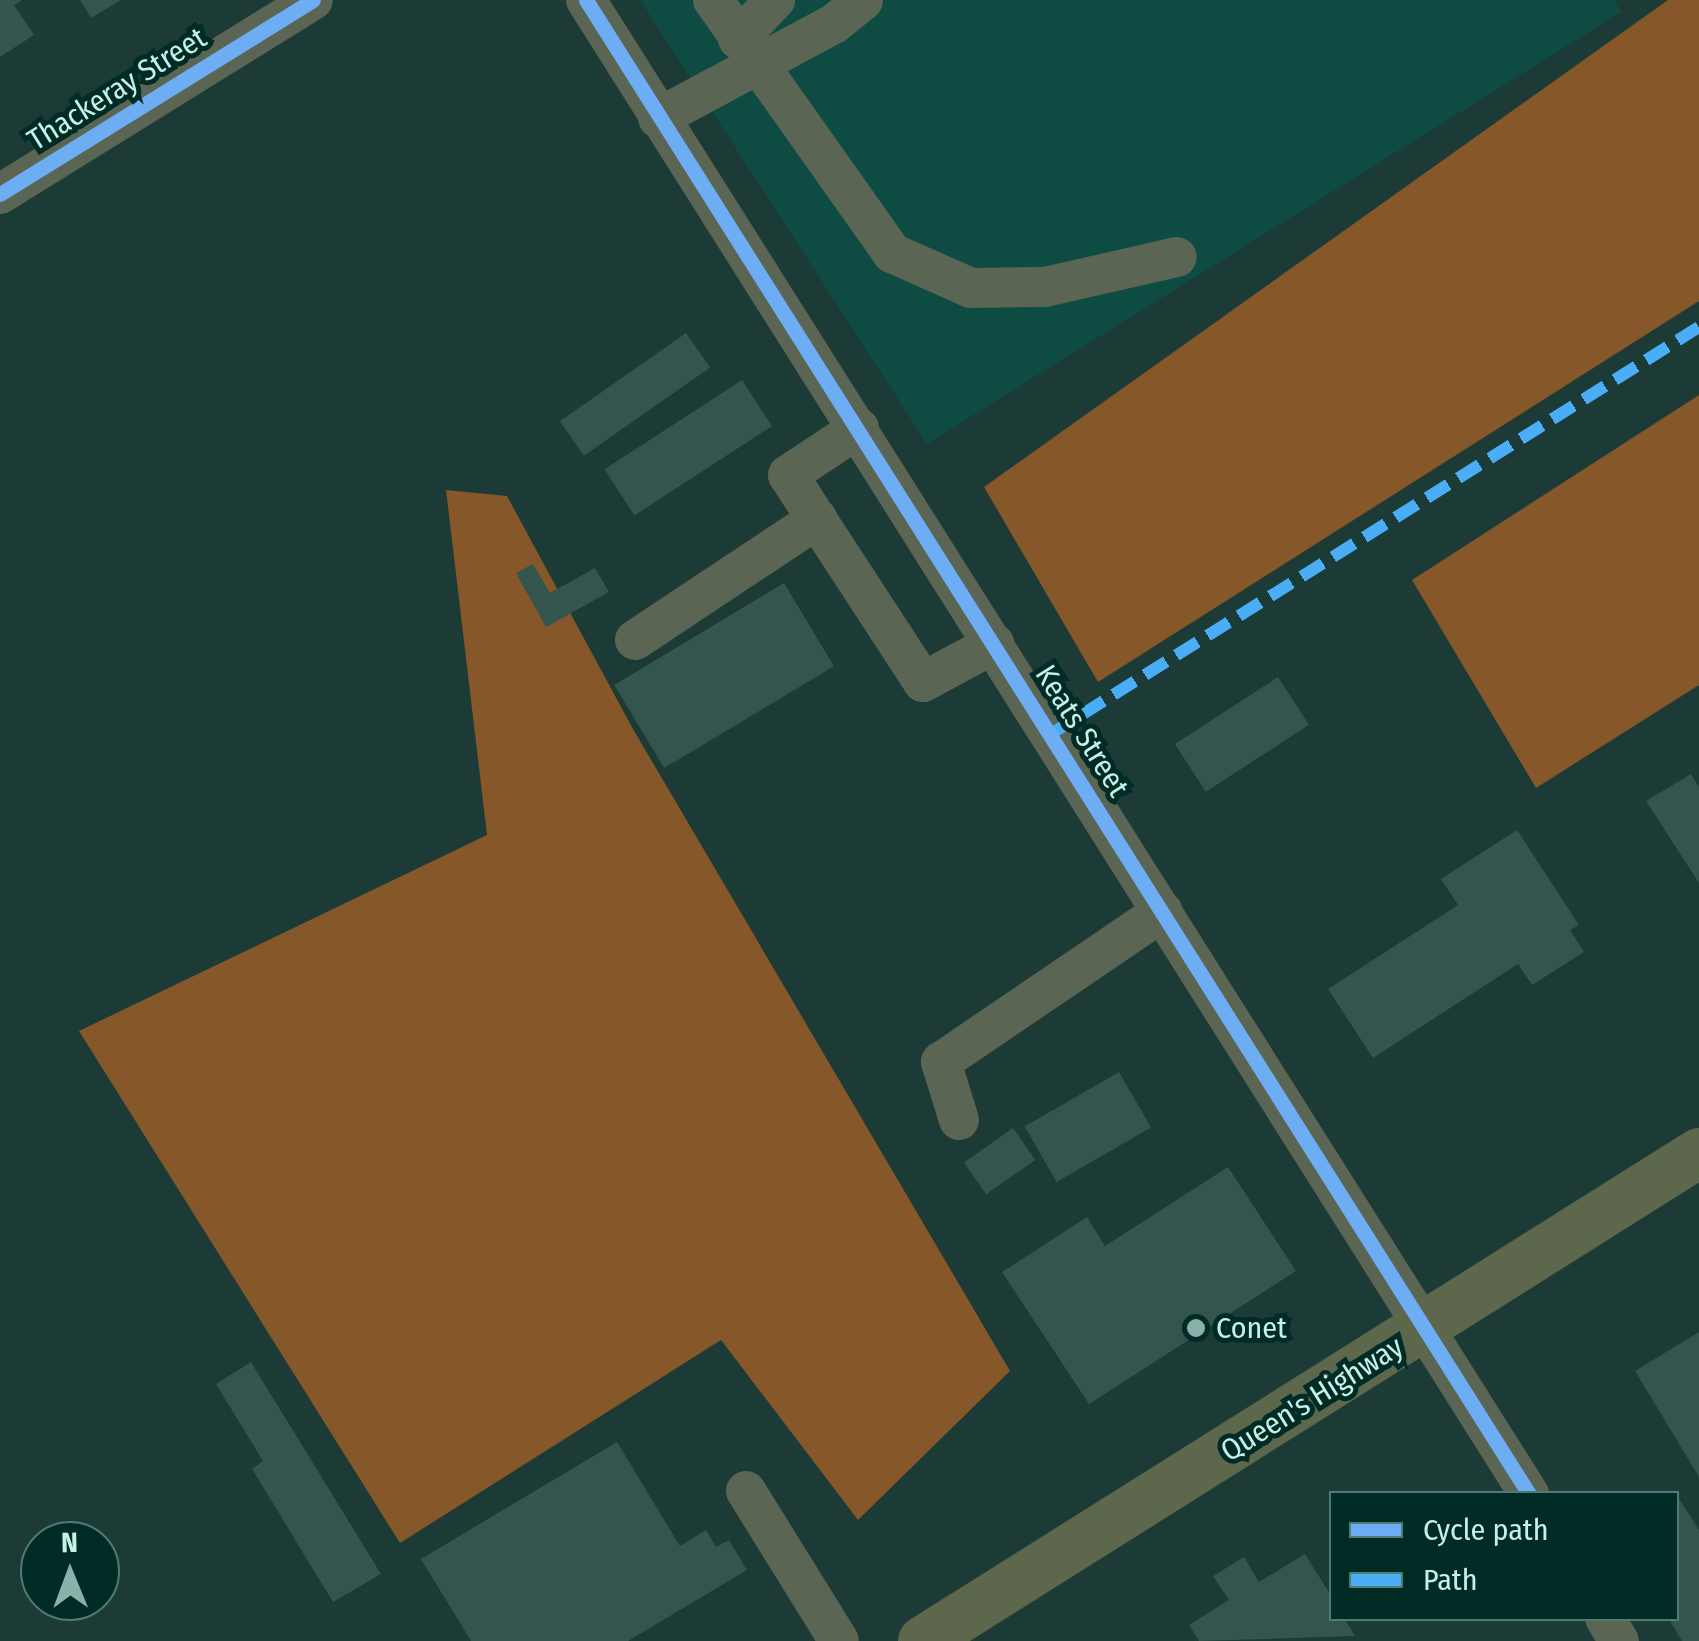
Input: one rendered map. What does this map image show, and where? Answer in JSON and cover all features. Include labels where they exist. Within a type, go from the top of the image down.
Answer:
[{"type":"main road","name":"Queen's Highway","points":[[923,1641],[1427,1328],[1699,1153]]},
{"type":"street","name":"Thackeray Street","points":[[0,194],[313,0]]},
{"type":"street","name":"Keats Street","points":[[586,0],[1427,1328],[1526,1491]]},
{"type":"street","points":[[713,0],[746,53],[892,253],[971,288],[1045,287],[1176,257]]},
{"type":"street","points":[[746,53],[775,0]]},
{"type":"street","points":[[658,118],[746,53],[835,23],[863,0]]},
{"type":"street","points":[[859,428],[788,475],[923,682],[994,644]]},
{"type":"street","points":[[635,640],[817,519]]},
{"type":"street","points":[[958,1120],[941,1062],[1163,910]]},
{"type":"street","points":[[746,1491],[839,1641]]},
{"type":"shaded area","points":[[640,0],[1614,0],[1621,12],[927,444]]},
{"type":"shaded area","points":[[1668,0],[1699,0],[1699,301],[1098,682],[984,487]]},
{"type":"shaded area","points":[[1699,395],[1699,685],[1536,788],[1412,580]]},
{"type":"shaded area","points":[[446,490],[507,496],[633,729],[1010,1371],[858,1520],[721,1340],[400,1543],[79,1031],[487,835]]},
{"type":"building","points":[[0,0],[22,0],[14,5],[34,35],[0,57]]},
{"type":"building","points":[[80,0],[121,0],[91,18]]},
{"type":"building","points":[[686,333],[710,367],[584,456],[560,421]]},
{"type":"building","points":[[742,380],[772,426],[634,515],[604,469]]},
{"type":"building","points":[[533,564],[550,593],[595,568],[609,592],[546,627],[516,573]]},
{"type":"building","points":[[784,583],[834,666],[664,768],[614,685]]},
{"type":"building","points":[[1278,677],[1309,725],[1206,792],[1175,744]]},
{"type":"building","points":[[1691,774],[1699,787],[1699,883],[1646,801]]},
{"type":"building","points":[[1517,830],[1579,925],[1570,930],[1584,952],[1532,985],[1518,964],[1373,1058],[1328,989],[1458,905],[1441,879]]},
{"type":"building","points":[[1119,1072],[1151,1127],[1057,1182],[1025,1126]]},
{"type":"building","points":[[1013,1128],[1035,1160],[986,1194],[964,1162]]},
{"type":"building","points":[[1228,1167],[1296,1271],[1089,1404],[1002,1272],[1087,1217],[1105,1246]]},
{"type":"building","points":[[1699,1332],[1699,1477],[1635,1371]]},
{"type":"building","points":[[251,1362],[381,1574],[333,1602],[252,1469],[263,1461],[216,1384]]},
{"type":"building","points":[[617,1442],[680,1546],[706,1530],[716,1547],[729,1540],[747,1570],[628,1641],[471,1641],[421,1559]]},
{"type":"building","points":[[1679,1499],[1699,1530],[1699,1641],[1682,1641],[1670,1621],[1679,1621]]},
{"type":"building","points":[[1305,1554],[1329,1592],[1329,1621],[1346,1621],[1355,1636],[1199,1641],[1189,1625],[1229,1600],[1213,1576],[1244,1557],[1259,1582]]},
{"type":"marked path","points":[[1051,734],[1699,327]]},
{"type":"cycle path","points":[[0,194],[313,0]]},
{"type":"cycle path","points":[[586,0],[1527,1491]]},
{"type":"place","name":"Conet","points":[[1196,1328]]}]
